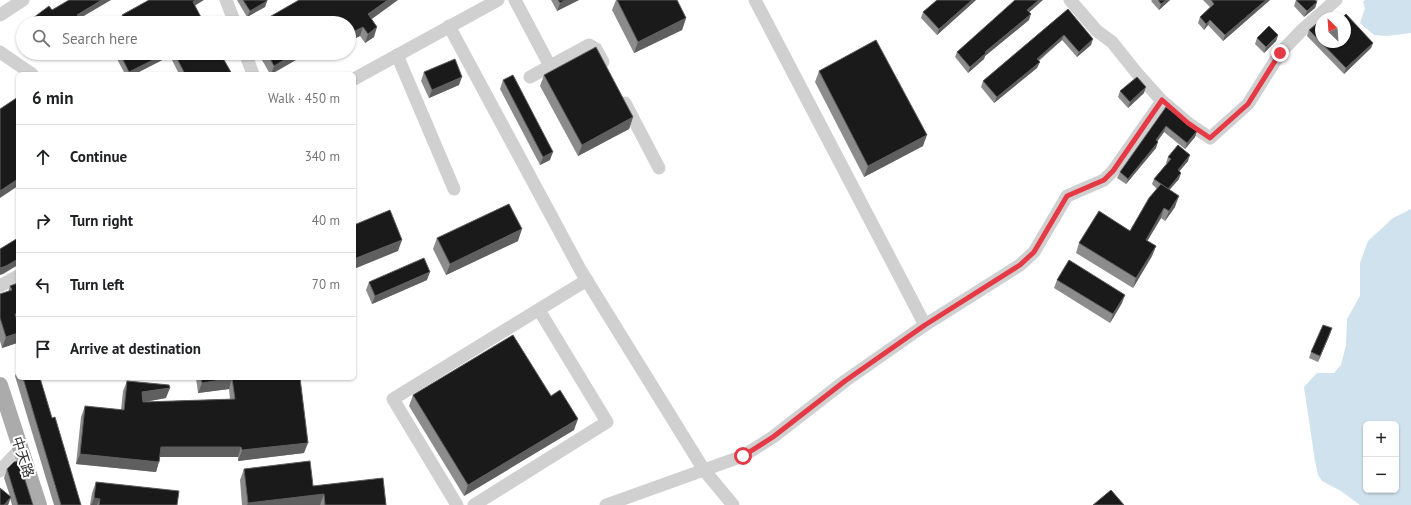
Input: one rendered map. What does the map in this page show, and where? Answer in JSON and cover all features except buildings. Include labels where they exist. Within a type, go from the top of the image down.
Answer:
[{"type":"main road","name":"中天路","points":[[1,395],[39,505]]},
{"type":"street","points":[[0,15],[23,0]]},
{"type":"street","points":[[226,0],[232,16]]},
{"type":"street","points":[[356,78],[498,0]]},
{"type":"street","points":[[515,0],[550,66]]},
{"type":"street","points":[[755,0],[925,325]]},
{"type":"street","points":[[1070,0],[1097,30],[1112,42],[1136,72],[1162,100],[1188,123],[1210,138],[1248,104],[1280,53],[1302,30],[1336,0]]},
{"type":"street","points":[[449,26],[587,280],[704,470],[733,505]]},
{"type":"street","points":[[530,77],[589,46],[596,49],[607,70]]},
{"type":"street","points":[[0,52],[29,72]]},
{"type":"street","points":[[397,55],[454,189]]},
{"type":"street","points":[[248,60],[252,72]]},
{"type":"street","points":[[618,91],[659,168]]},
{"type":"street","points":[[606,505],[743,456],[773,437],[845,381],[925,325],[1020,265],[1034,252],[1067,196],[1104,180],[1113,171],[1162,100]]},
{"type":"street","points":[[0,286],[16,277]]},
{"type":"street","points":[[458,505],[393,399],[587,280]]},
{"type":"street","points":[[474,505],[607,422],[539,310]]},
{"type":"street","points":[[0,471],[20,448]]},
{"type":"water","points":[[1365,0],[1411,0],[1411,33],[1387,36],[1374,35],[1360,23],[1365,8],[1363,2]]},
{"type":"water","points":[[1411,209],[1411,505],[1360,505],[1341,491],[1322,481],[1318,475],[1315,461],[1304,387],[1317,373],[1334,373],[1341,365],[1346,345],[1347,319],[1360,296],[1360,263],[1368,241],[1393,218]]},
{"type":"route","points":[[743,456],[773,437],[845,381],[925,325],[1020,265],[1034,252],[1067,196],[1080,189],[1104,180],[1113,171],[1162,100],[1188,123],[1210,138],[1248,104],[1280,53]]}]
